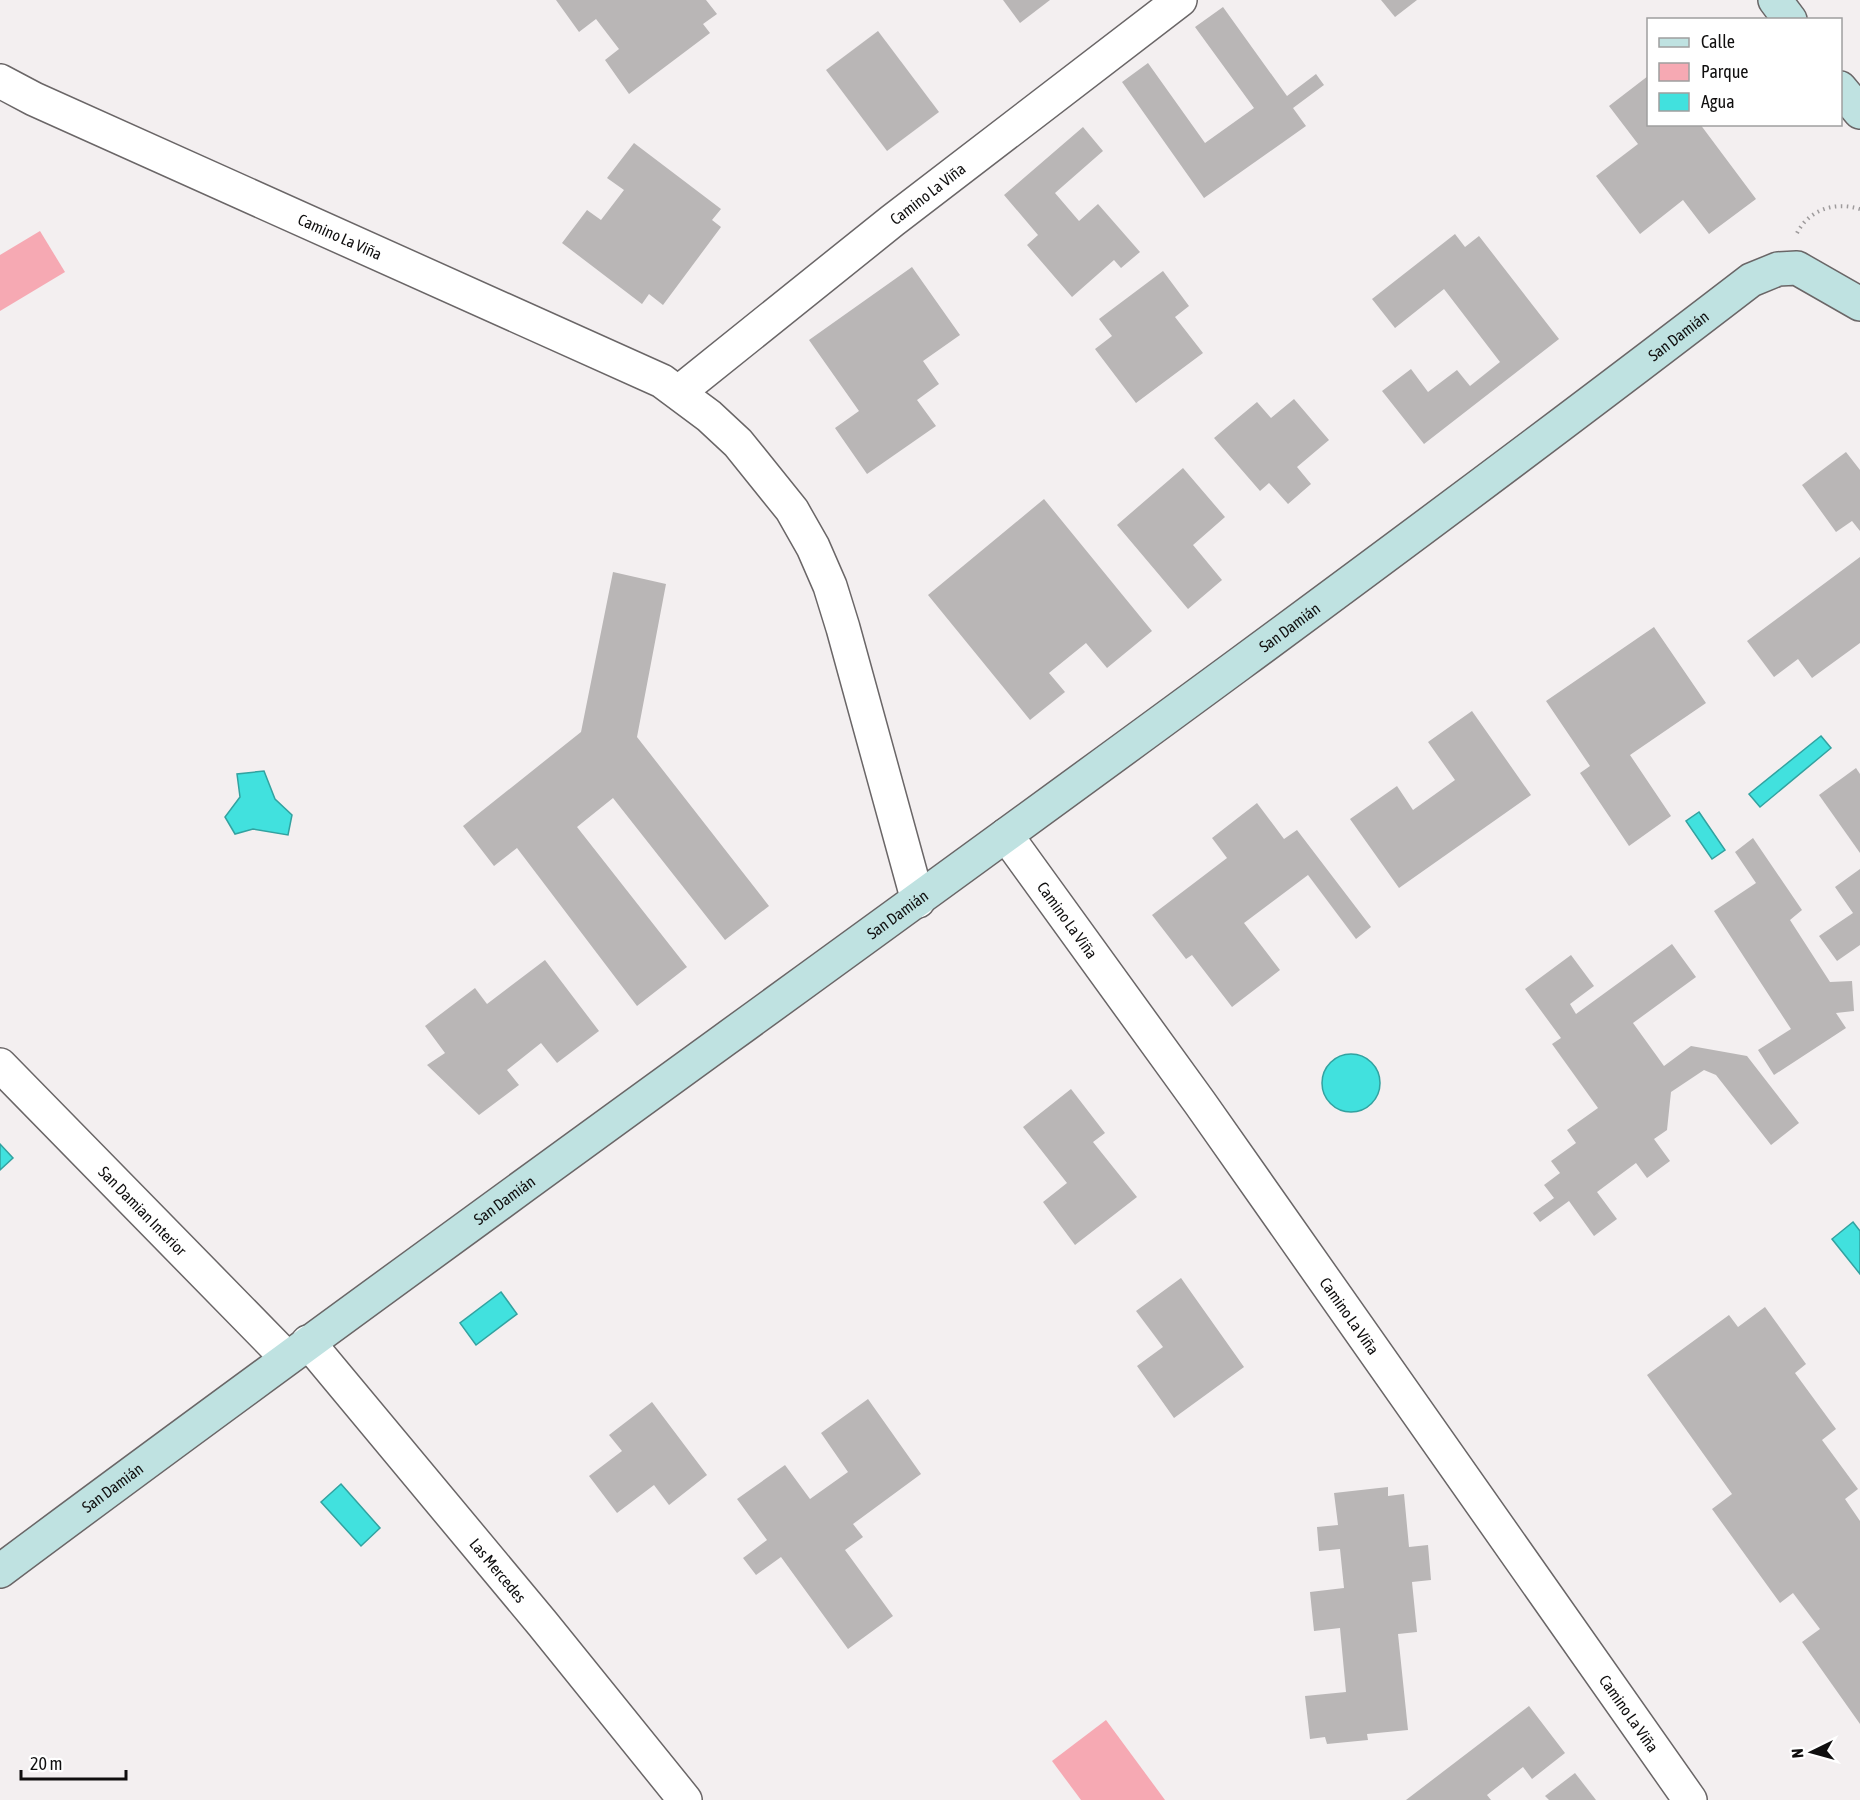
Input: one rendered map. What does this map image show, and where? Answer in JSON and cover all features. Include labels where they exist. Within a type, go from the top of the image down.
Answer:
[{"type":"main road","points":[[1775,0],[1788,18]]},
{"type":"main road","points":[[1842,90],[1860,112]]},
{"type":"main road","points":[[1787,268],[1860,304]]},
{"type":"main road","name":"San Damián","points":[[0,1571],[297,1349],[918,902],[1543,438],[1751,280],[1787,268]]},
{"type":"street","name":"Camino La Viña","points":[[678,392],[892,221],[1180,0]]},
{"type":"street","name":"Camino La Viña","points":[[0,81],[45,104],[651,376],[678,392],[738,442],[792,510],[813,547],[830,586],[918,902]]},
{"type":"street","name":"Camino La Viña","points":[[1006,835],[1214,1123],[1690,1800]]},
{"type":"street","name":"San Damian Interior","points":[[0,1065],[297,1349]]},
{"type":"street","name":"Las Mercedes","points":[[297,1349],[542,1623],[685,1800]]},
{"type":"path","points":[[1787,268],[1805,218],[1831,206],[1860,209]]},
{"type":"green space","points":[[40,231],[65,272],[0,311],[0,255]]},
{"type":"green space","points":[[1106,1720],[1165,1800],[1081,1800],[1052,1761]]},
{"type":"water","points":[[1821,736],[1831,748],[1760,807],[1749,794]]},
{"type":"water","points":[[264,771],[275,799],[292,815],[288,835],[253,829],[235,834],[225,817],[240,797],[237,774]]},
{"type":"water","points":[[1699,812],[1725,850],[1712,859],[1686,821]]},
{"type":"water","points":[[1345,1054],[1357,1054],[1372,1062],[1380,1077],[1380,1089],[1372,1104],[1357,1112],[1345,1112],[1330,1104],[1322,1089],[1322,1077],[1330,1062]]},
{"type":"water","points":[[0,1144],[13,1158],[0,1170]]},
{"type":"water","points":[[1853,1222],[1860,1231],[1860,1274],[1832,1239]]},
{"type":"water","points":[[501,1292],[517,1314],[476,1345],[460,1323]]},
{"type":"water","points":[[341,1484],[380,1528],[361,1546],[321,1502]]},
{"type":"building","points":[[556,0],[706,0],[717,14],[703,24],[710,33],[629,94],[605,60],[619,49],[596,19],[579,32]]},
{"type":"building","points":[[1003,0],[1050,0],[1020,23]]},
{"type":"building","points":[[1381,0],[1417,0],[1395,17]]},
{"type":"building","points":[[1223,7],[1287,96],[1316,74],[1324,85],[1293,108],[1306,126],[1204,198],[1122,82],[1148,63],[1205,143],[1254,108],[1195,27]]},
{"type":"building","points":[[878,31],[939,112],[887,151],[826,70]]},
{"type":"building","points":[[1647,77],[1647,126],[1701,126],[1756,199],[1709,234],[1683,200],[1640,234],[1596,176],[1638,144],[1609,106]]},
{"type":"building","points":[[1083,127],[1103,151],[1055,193],[1079,221],[1098,204],[1140,252],[1121,268],[1114,260],[1072,297],[1027,245],[1038,235],[1004,195]]},
{"type":"building","points":[[634,143],[721,209],[712,220],[721,227],[663,305],[649,294],[642,304],[562,243],[587,210],[601,220],[624,190],[607,178]]},
{"type":"building","points":[[1455,234],[1465,247],[1479,236],[1559,339],[1424,444],[1382,391],[1411,369],[1428,392],[1457,370],[1470,386],[1500,362],[1444,289],[1395,328],[1372,299]]},
{"type":"building","points":[[912,267],[960,335],[923,361],[939,384],[917,400],[936,426],[867,474],[835,428],[859,411],[809,340]]},
{"type":"building","points":[[1163,271],[1189,306],[1175,317],[1203,353],[1136,403],[1095,349],[1112,336],[1099,319]]},
{"type":"building","points":[[1294,399],[1329,440],[1297,467],[1311,484],[1288,504],[1269,483],[1260,491],[1214,438],[1257,402],[1271,418]]},
{"type":"building","points":[[1846,452],[1860,470],[1860,531],[1852,521],[1836,532],[1802,485]]},
{"type":"building","points":[[1183,468],[1225,517],[1193,545],[1222,580],[1188,609],[1117,525]]},
{"type":"building","points":[[1044,499],[1152,631],[1107,668],[1086,643],[1049,673],[1065,692],[1030,720],[928,595]]},
{"type":"building","points":[[1860,557],[1860,643],[1812,678],[1798,659],[1774,677],[1747,641]]},
{"type":"building","points":[[613,572],[666,584],[637,737],[769,906],[725,940],[613,798],[577,827],[687,967],[637,1006],[517,848],[494,866],[463,826],[581,732]]},
{"type":"building","points":[[1654,627],[1706,703],[1630,755],[1671,816],[1629,846],[1580,773],[1590,766],[1546,701]]},
{"type":"building","points":[[1472,711],[1531,795],[1399,888],[1350,819],[1397,786],[1413,810],[1455,780],[1428,742]]},
{"type":"building","points":[[1856,768],[1860,774],[1860,853],[1819,795]]},
{"type":"building","points":[[1257,803],[1284,839],[1297,830],[1371,927],[1356,939],[1308,875],[1244,923],[1280,970],[1232,1007],[1192,955],[1186,959],[1152,915],[1227,858],[1212,838]]},
{"type":"building","points":[[1753,838],[1802,910],[1790,920],[1830,982],[1852,981],[1854,1011],[1836,1013],[1846,1028],[1774,1075],[1758,1050],[1791,1029],[1714,911],[1756,883],[1735,852]]},
{"type":"building","points":[[1860,869],[1860,945],[1837,961],[1819,936],[1853,913],[1835,887]]},
{"type":"building","points":[[1672,944],[1696,977],[1633,1023],[1664,1066],[1691,1046],[1747,1056],[1799,1123],[1771,1145],[1716,1075],[1704,1070],[1671,1092],[1667,1130],[1654,1139],[1670,1161],[1647,1178],[1636,1163],[1597,1192],[1617,1219],[1594,1236],[1569,1201],[1540,1222],[1533,1213],[1554,1198],[1544,1185],[1560,1173],[1551,1161],[1576,1143],[1567,1130],[1598,1108],[1552,1044],[1561,1038],[1525,989],[1571,955],[1594,986],[1570,1004],[1576,1014]]},
{"type":"building","points":[[545,960],[599,1031],[557,1063],[541,1043],[507,1070],[519,1085],[479,1115],[427,1065],[445,1053],[425,1026],[475,988],[487,1004]]},
{"type":"building","points":[[1071,1089],[1105,1133],[1093,1142],[1137,1197],[1075,1245],[1043,1202],[1067,1183],[1023,1127]]},
{"type":"building","points":[[1181,1278],[1244,1367],[1174,1418],[1137,1366],[1163,1347],[1136,1311]]},
{"type":"building","points":[[1765,1307],[1806,1364],[1795,1373],[1836,1429],[1822,1440],[1858,1489],[1845,1499],[1860,1521],[1860,1724],[1802,1642],[1820,1629],[1793,1593],[1780,1603],[1712,1509],[1732,1494],[1647,1375],[1729,1315],[1738,1327]]},
{"type":"building","points":[[868,1399],[921,1474],[853,1524],[863,1537],[845,1550],[893,1616],[848,1649],[781,1557],[756,1575],[743,1558],[767,1540],[737,1499],[785,1465],[810,1499],[848,1472],[821,1433]]},
{"type":"building","points":[[652,1402],[707,1475],[669,1505],[654,1485],[617,1513],[589,1476],[622,1451],[609,1435]]},
{"type":"building","points":[[1388,1487],[1388,1496],[1404,1494],[1409,1547],[1428,1545],[1431,1580],[1412,1582],[1417,1632],[1398,1634],[1408,1730],[1367,1734],[1368,1740],[1327,1744],[1325,1737],[1310,1739],[1305,1696],[1346,1692],[1340,1628],[1314,1631],[1310,1592],[1344,1588],[1340,1549],[1319,1551],[1317,1527],[1338,1525],[1334,1493]]},
{"type":"building","points":[[1529,1706],[1565,1753],[1532,1779],[1523,1767],[1487,1795],[1491,1800],[1406,1800]]},
{"type":"building","points":[[1575,1773],[1596,1800],[1549,1800],[1545,1796]]}]
